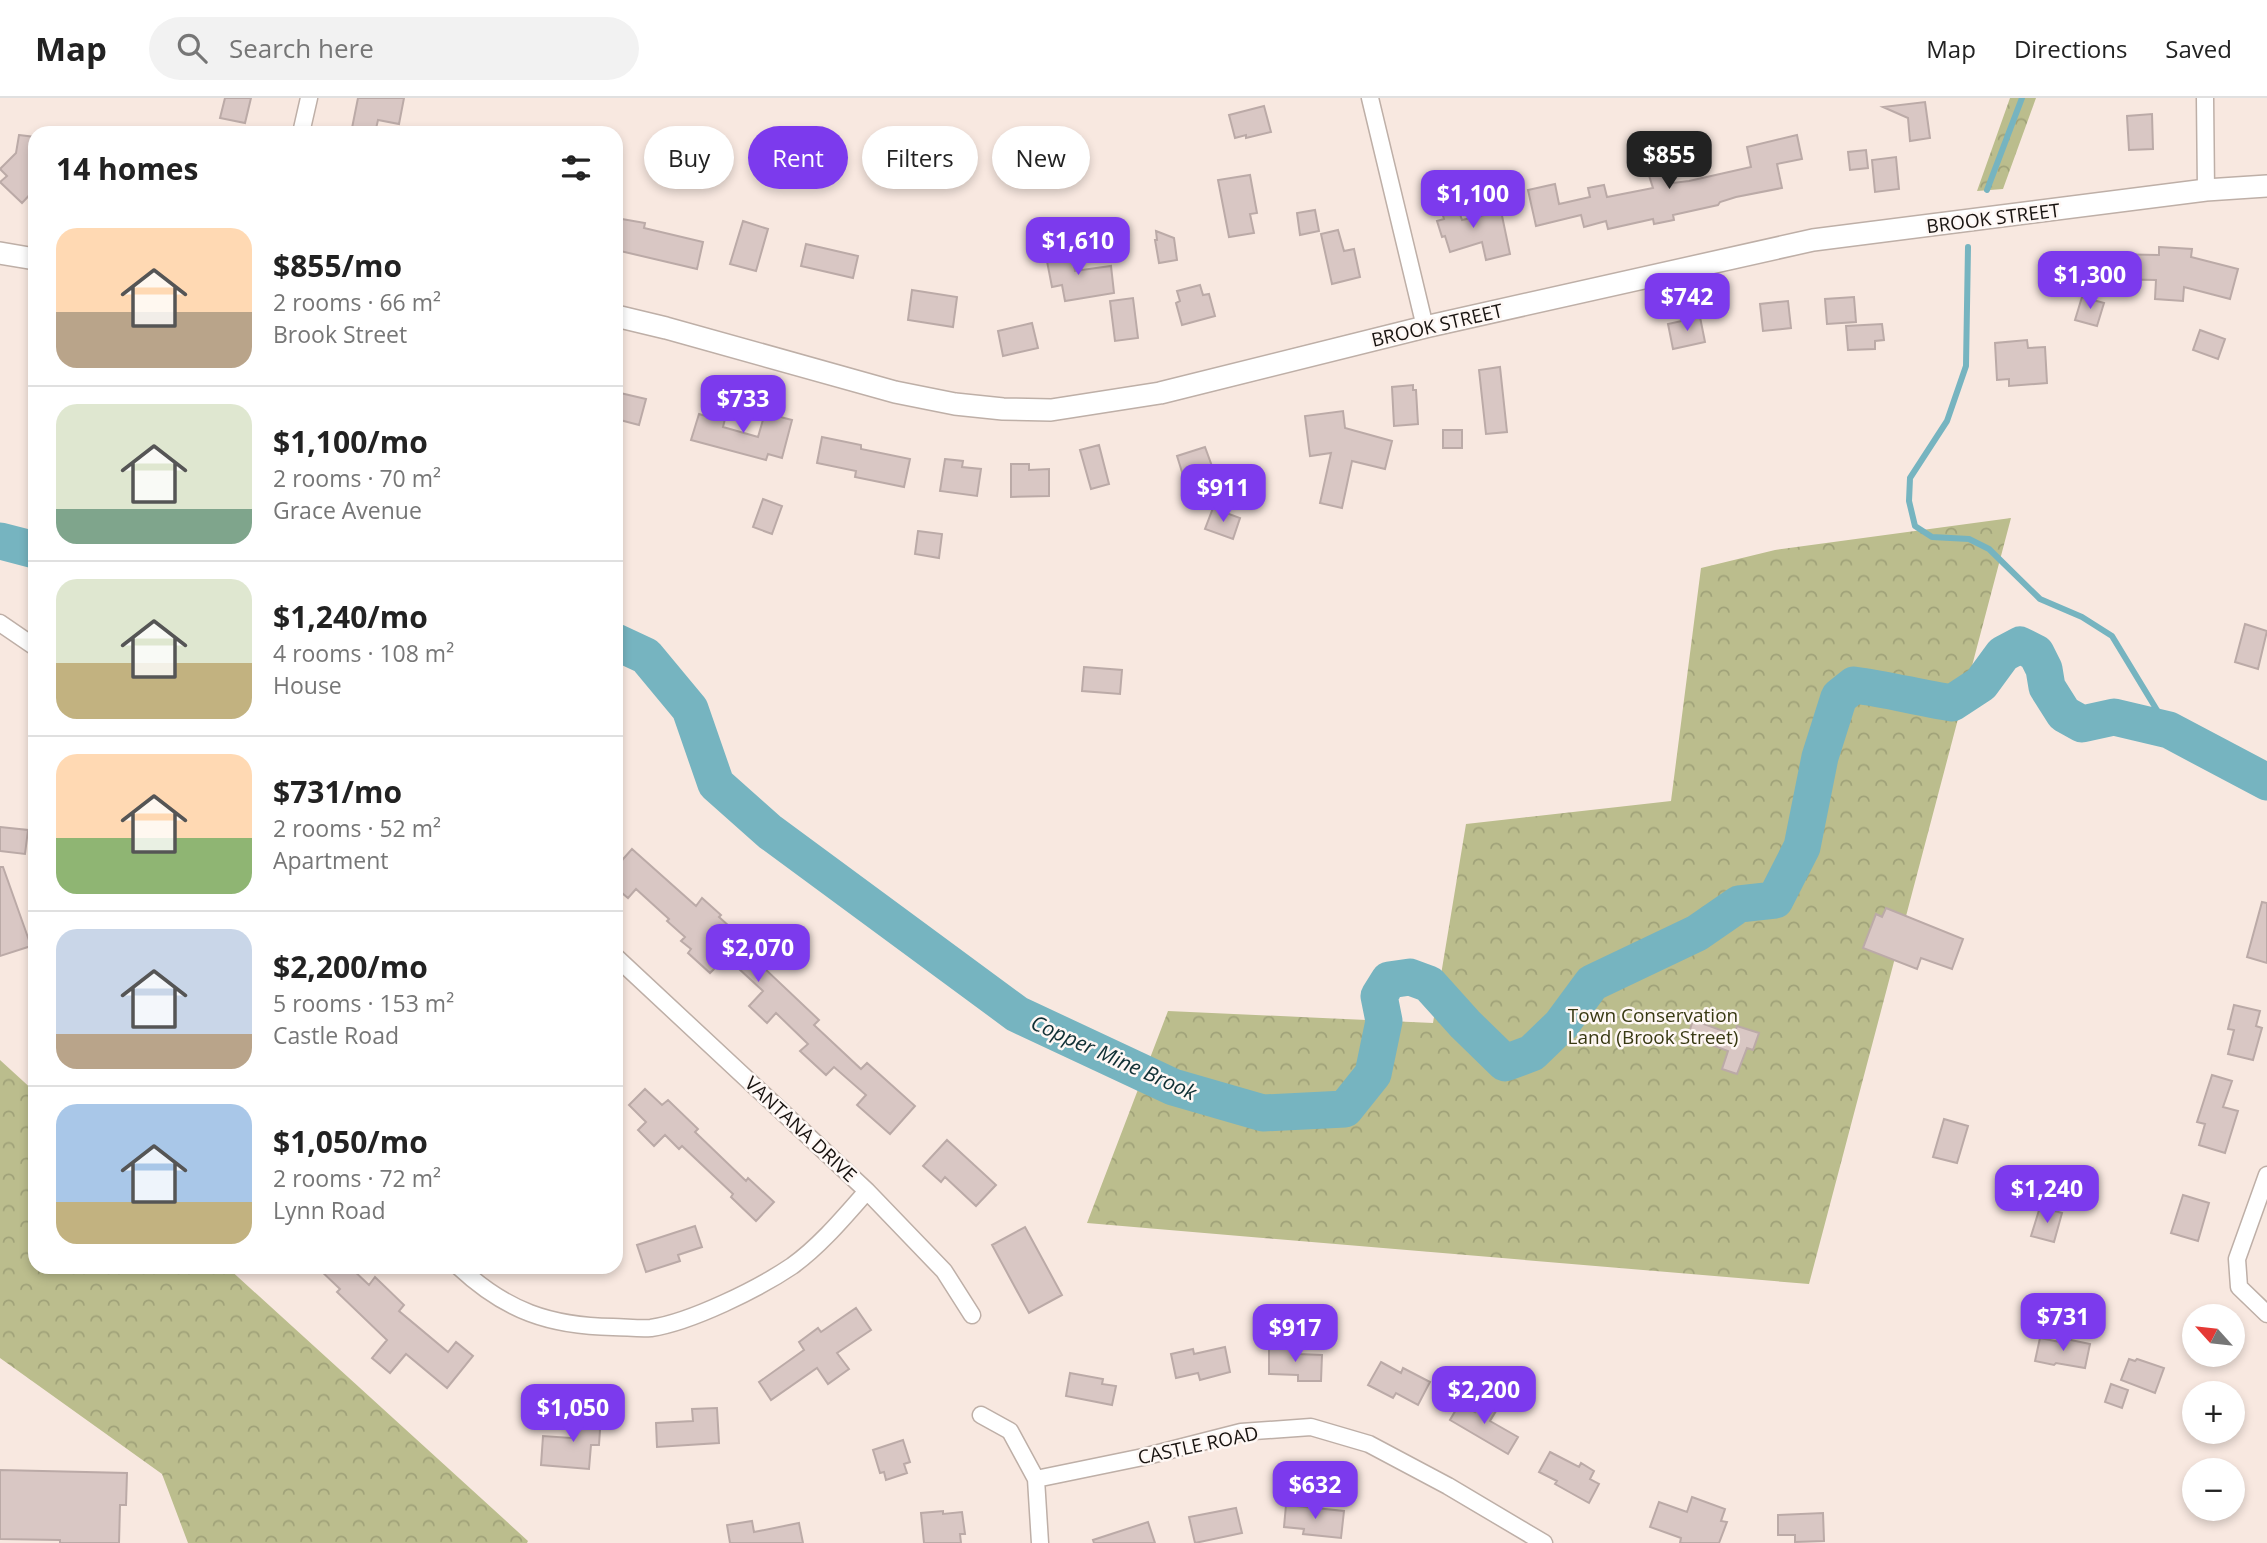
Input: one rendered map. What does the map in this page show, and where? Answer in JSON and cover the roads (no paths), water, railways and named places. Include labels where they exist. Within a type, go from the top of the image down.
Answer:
[{"type":"street","points":[[303,126],[309,98]]},
{"type":"street","points":[[1370,98],[1425,327]]},
{"type":"street","points":[[2205,98],[2206,190]]},
{"type":"street","name":"BROOK STREET","points":[[623,318],[895,392],[955,404],[1051,410],[1160,393],[1425,327],[1814,240],[2206,190],[2267,186]]},
{"type":"street","points":[[0,253],[28,258]]},
{"type":"street","points":[[0,623],[28,642]]},
{"type":"street","name":"VANTANA DRIVE","points":[[623,964],[867,1191],[944,1271],[972,1315]]},
{"type":"street","points":[[2267,1175],[2237,1259],[2239,1287],[2267,1314]]},
{"type":"street","points":[[468,1274],[506,1304],[543,1319],[585,1326],[651,1328],[700,1313],[745,1293],[793,1265],[841,1221],[867,1191]]},
{"type":"street","points":[[981,1415],[1010,1431],[1036,1479],[1040,1543]]},
{"type":"street","name":"CASTLE ROAD","points":[[1036,1479],[1143,1457],[1241,1432],[1311,1427],[1369,1444],[1448,1486],[1544,1543]]},
{"type":"waterway","points":[[1987,190],[2022,98]]},
{"type":"waterway","points":[[1968,247],[1966,366],[1947,421],[1910,478],[1909,501],[1915,526],[1932,537],[1969,539],[1989,549],[2040,599],[2082,617],[2112,636],[2169,730]]},
{"type":"waterway","name":"Copper Mine Brook","points":[[0,541],[28,548]]},
{"type":"waterway","name":"Copper Mine Brook","points":[[623,645],[646,656],[690,709],[716,784],[770,832],[1017,1014],[1173,1087],[1263,1113],[1345,1109],[1373,1074],[1384,1021],[1379,996],[1389,980],[1410,977],[1429,984],[1505,1063],[1532,1053],[1561,1025],[1592,983],[1697,933],[1739,904],[1775,900],[1802,847],[1820,757],[1839,697],[1854,685],[1952,703],[1981,684],[2003,654],[2020,645],[2036,653],[2044,669],[2047,687],[2064,714],[2082,724],[2114,717],[2169,730],[2267,782]]},
{"type":"park label","name":"Town Conservation Land (Brook Street)","points":[[1653,1026]]}]
